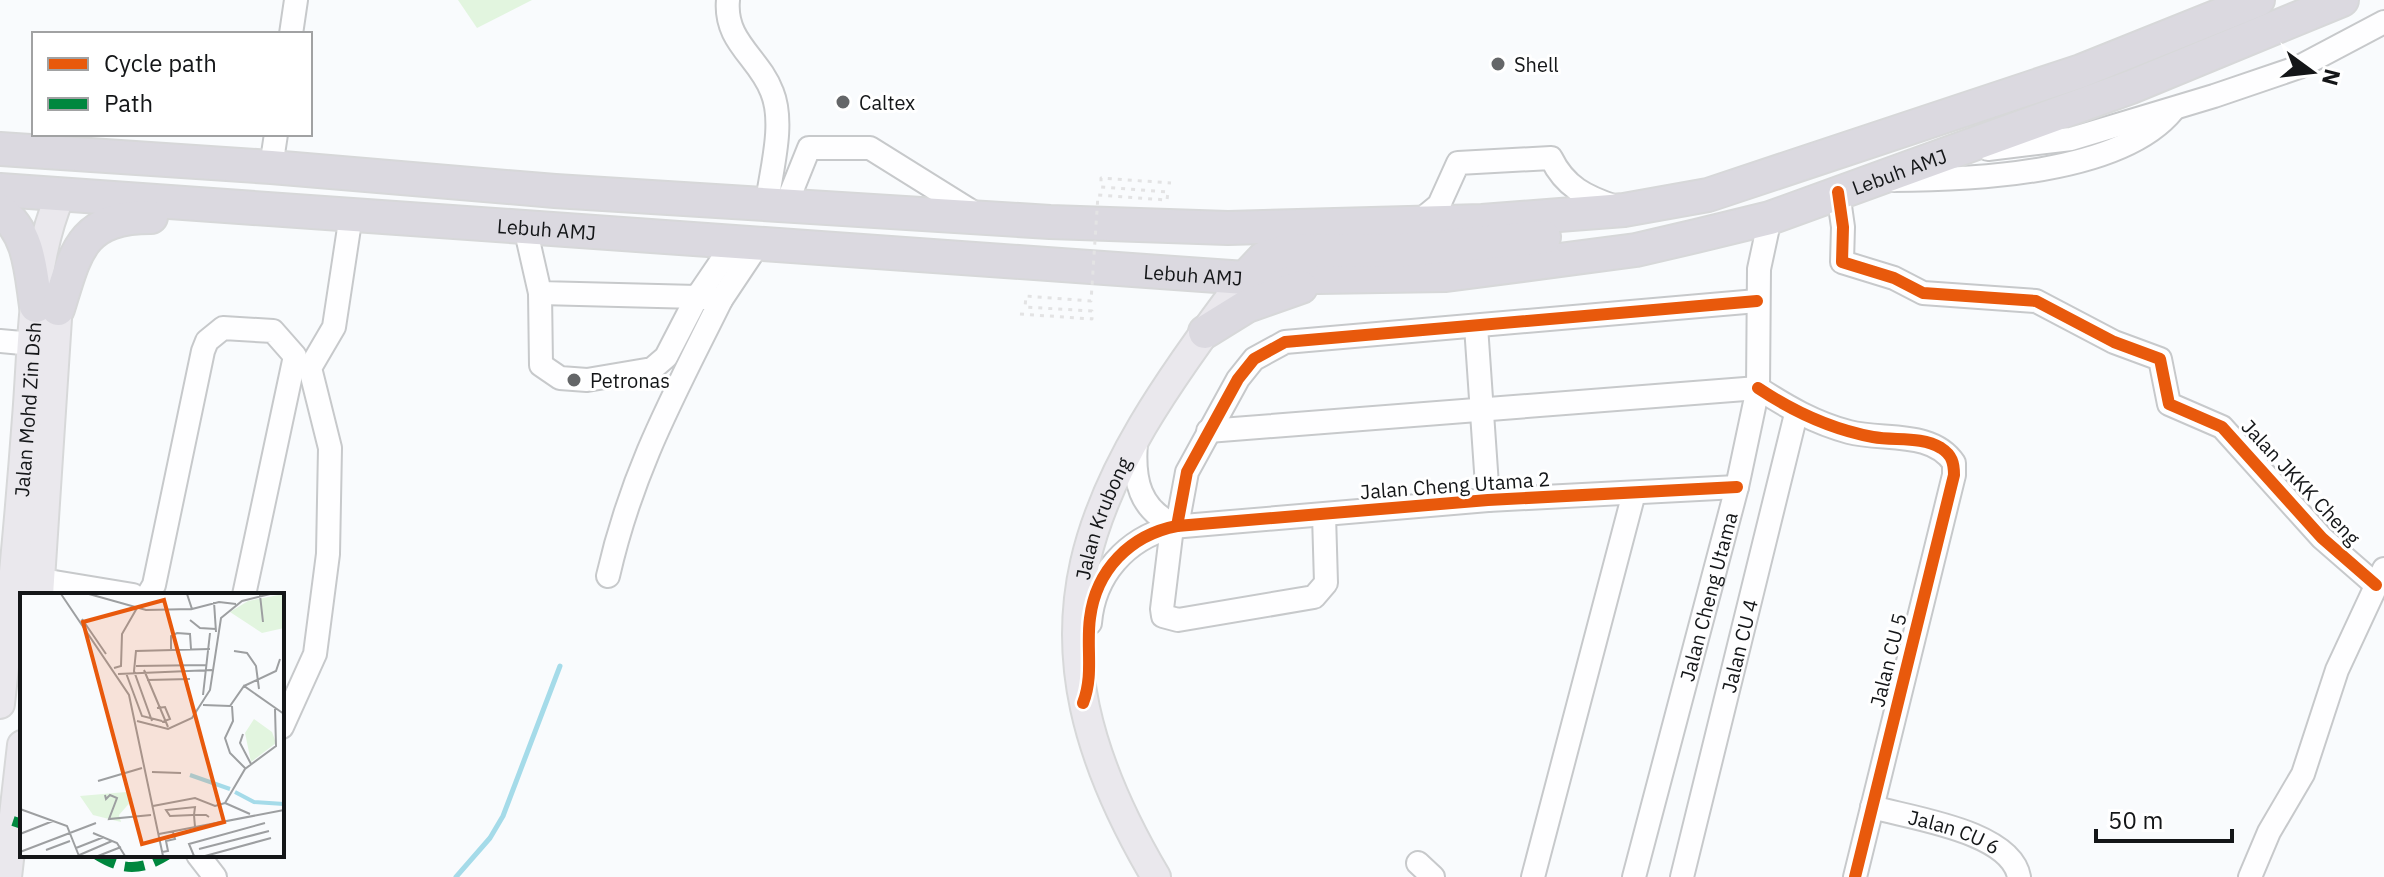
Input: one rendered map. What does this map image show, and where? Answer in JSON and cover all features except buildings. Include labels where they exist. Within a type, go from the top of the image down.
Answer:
[{"type":"highway","name":"Lebuh AMJ","points":[[0,149],[271,167],[555,191],[983,219],[1155,227],[1416,224],[1624,210],[1708,195],[2081,71],[2258,0]]},
{"type":"highway","name":"Lebuh AMJ","points":[[0,190],[1245,278],[1446,275],[1636,250],[1770,218],[2131,87],[2342,0]]},
{"type":"highway","points":[[0,161],[43,175],[60,196],[81,177],[94,171],[177,173],[196,171],[214,163]]},
{"type":"highway","points":[[1155,227],[1205,243],[1245,278],[1264,258],[1289,250],[1392,251],[1552,236],[1598,227],[1708,195]]},
{"type":"highway","points":[[47,308],[82,244],[108,221],[126,217],[217,216],[240,207]]},
{"type":"highway","points":[[0,211],[17,228],[47,308]]},
{"type":"highway","points":[[1175,273],[1199,286],[1209,303],[1205,332]]},
{"type":"highway","points":[[1205,332],[1247,306],[1292,288],[1376,277]]},
{"type":"main road","points":[[47,308],[60,196]]},
{"type":"main road","name":"Jalan Krubong","points":[[1156,877],[1124,820],[1103,768],[1083,703],[1076,627],[1083,566],[1098,510],[1136,438],[1205,332],[1245,278]]},
{"type":"main road","name":"Jalan Mohd Zin Dsh","points":[[31,583],[33,344],[47,308]]},
{"type":"main road","name":"Jalan Mohd Zin Dsh","points":[[31,583],[47,308]]},
{"type":"main road","name":"Jalan Mohd Zin Dsh","points":[[0,704],[20,626]]},
{"type":"main road","points":[[7,877],[20,763]]},
{"type":"street","points":[[291,32],[296,0]]},
{"type":"street","points":[[728,0],[729,28],[764,77],[776,107],[776,204]]},
{"type":"street","points":[[1945,154],[2071,139],[2175,108],[2299,67],[2384,22]]},
{"type":"street","points":[[1871,180],[1943,180],[2065,166],[2159,128],[2175,108]]},
{"type":"street","points":[[271,167],[276,136]]},
{"type":"street","points":[[776,204],[809,148],[870,148],[983,219]]},
{"type":"street","points":[[1416,224],[1439,205],[1458,163],[1551,158],[1561,178],[1578,191],[1624,210]]},
{"type":"street","name":"Jalan JKKK Cheng","points":[[1838,192],[1843,227],[1842,262],[1894,278],[1923,293],[2036,301],[2114,342],[2160,359],[2169,404],[2222,427],[2322,538],[2380,577]]},
{"type":"street","points":[[284,723],[315,654],[323,608],[330,448],[310,368],[334,327],[351,215]]},
{"type":"street","name":"Jalan Cheng Utama","points":[[1634,877],[1737,487],[1758,388],[1757,301],[1770,218]]},
{"type":"street","points":[[525,227],[540,293],[541,365],[560,378],[587,380],[652,369],[666,357],[697,297],[747,242]]},
{"type":"street","points":[[608,576],[622,514],[643,459],[747,242]]},
{"type":"street","points":[[540,293],[721,300]]},
{"type":"street","points":[[1324,515],[1326,583],[1314,597],[1178,620],[1163,616],[1174,526],[1187,472],[1246,369],[1265,352],[1285,342],[1757,301]]},
{"type":"street","points":[[1476,326],[1488,500]]},
{"type":"street","points":[[147,593],[154,585],[207,341],[223,328],[273,331],[295,356],[244,593]]},
{"type":"street","points":[[0,341],[33,344]]},
{"type":"street","points":[[1208,431],[1758,388],[1796,414]]},
{"type":"street","name":"Jalan CU 5","points":[[1796,414],[1847,432],[1926,442],[1947,453],[1954,463],[1954,475],[1855,877]]},
{"type":"street","name":"Jalan CU 4","points":[[1682,877],[1796,414]]},
{"type":"street","points":[[1136,438],[1135,473],[1145,504],[1174,526]]},
{"type":"street","name":"Jalan Cheng Utama 2","points":[[1083,703],[1090,674],[1090,619],[1102,580],[1124,550],[1138,540],[1174,526],[1488,500],[1737,487]]},
{"type":"street","points":[[1533,877],[1634,493]]},
{"type":"street","points":[[2250,877],[2269,832],[2303,774],[2337,670],[2380,577]]},
{"type":"street","points":[[31,583],[126,593]]},
{"type":"street","name":"Jalan CU 6","points":[[1872,807],[1987,839],[2004,852],[2019,877]]},
{"type":"street","points":[[200,857],[215,877]]},
{"type":"path","points":[[1020,314],[1092,319],[1092,311],[1025,307],[1026,296],[1091,301],[1098,195],[1167,200],[1168,192],[1101,187],[1101,178],[1171,183]]},
{"type":"green space","points":[[458,0],[532,0],[477,28]]},
{"type":"waterway","points":[[456,877],[490,838],[503,816],[560,666]]},
{"type":"marked path","points":[[13,821],[20,823]]},
{"type":"marked path","points":[[101,857],[132,867],[163,857]]},
{"type":"cycle path","points":[[1838,192],[1843,227],[1842,262],[1894,278],[1923,293],[2036,301],[2114,342],[2160,359],[2169,404],[2222,427],[2322,538],[2376,585]]},
{"type":"cycle path","points":[[1177,526],[1187,472],[1238,379],[1254,359],[1285,342],[1757,301]]},
{"type":"cycle path","points":[[1758,388],[1799,412],[1842,429],[1873,437],[1933,444],[1948,453],[1953,463],[1954,475],[1855,877]]},
{"type":"cycle path","points":[[1083,703],[1089,671],[1090,618],[1100,585],[1108,570],[1130,546],[1160,531],[1177,526],[1488,500],[1737,487]]},
{"type":"place","name":"Shell","points":[[1498,64]]},
{"type":"place","name":"Caltex","points":[[843,102]]},
{"type":"place","name":"Petronas","points":[[574,380]]}]
